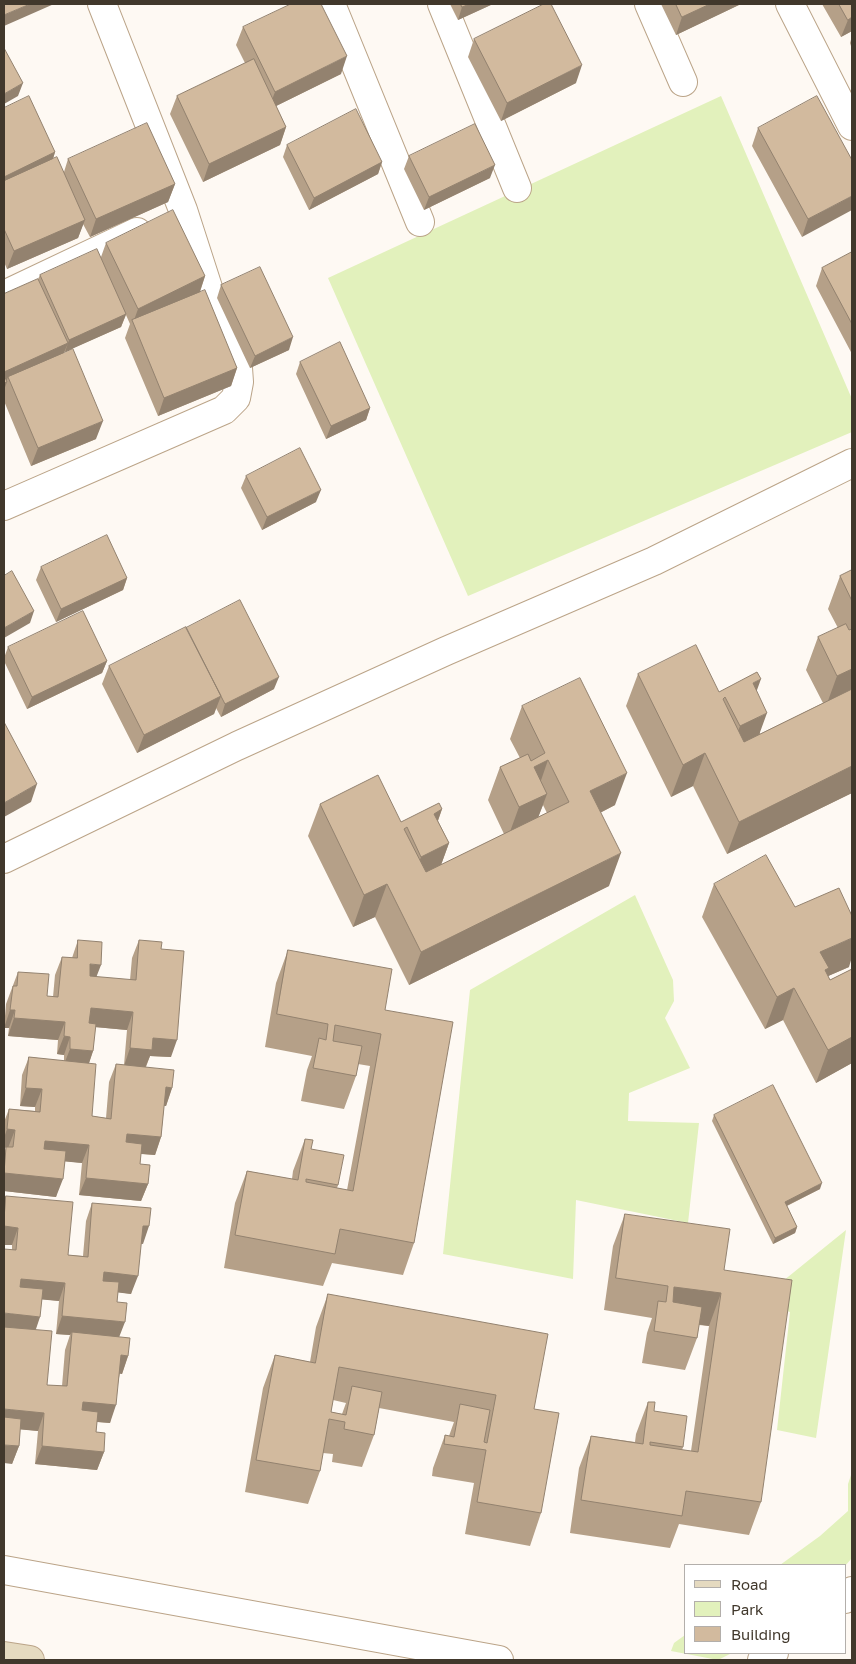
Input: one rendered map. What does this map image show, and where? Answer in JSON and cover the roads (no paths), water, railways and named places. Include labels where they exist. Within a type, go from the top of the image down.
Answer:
[{"type":"main road","points":[[4,1656],[30,1660]]},
{"type":"street","points":[[4,506],[224,410],[236,398],[239,382],[238,368],[222,331],[183,210],[102,4]]},
{"type":"street","points":[[330,4],[420,222]]},
{"type":"street","points":[[442,4],[517,188]]},
{"type":"street","points":[[649,4],[683,82]]},
{"type":"street","points":[[790,4],[852,126]]},
{"type":"street","points":[[4,294],[183,210]]},
{"type":"street","points":[[4,859],[237,746],[446,651],[654,561],[852,463]]},
{"type":"street","points":[[4,1570],[499,1660]]}]
